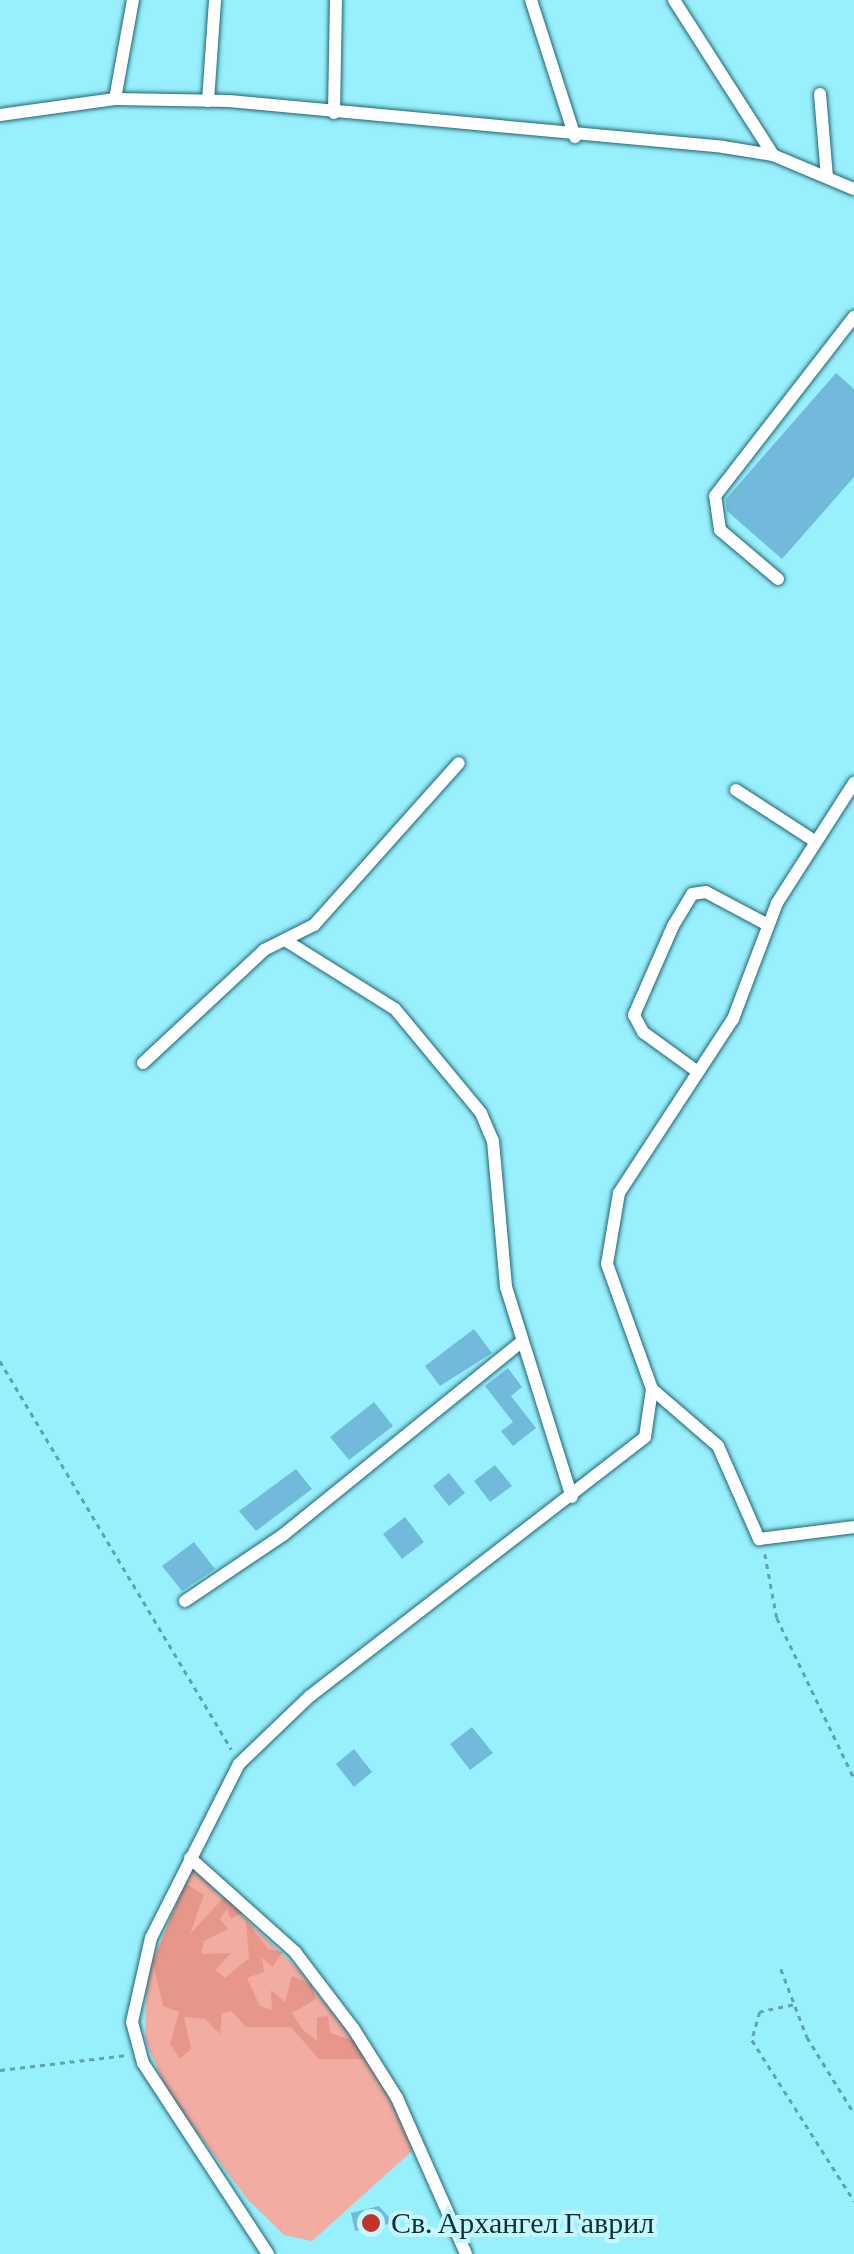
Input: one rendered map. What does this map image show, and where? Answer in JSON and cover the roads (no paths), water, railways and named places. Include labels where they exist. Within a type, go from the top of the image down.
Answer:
[{"type":"street","points":[[114,99],[134,0]]},
{"type":"street","points":[[208,101],[215,0]]},
{"type":"street","points":[[334,113],[336,0]]},
{"type":"street","points":[[530,0],[575,137]]},
{"type":"street","points":[[674,0],[773,155]]},
{"type":"street","points":[[820,94],[827,177]]},
{"type":"street","points":[[0,115],[114,99],[208,101],[773,155],[854,189]]},
{"type":"street","points":[[778,579],[720,530],[716,496],[854,317]]},
{"type":"street","points":[[143,1064],[252,960],[314,925],[459,763]]},
{"type":"street","points":[[852,789],[768,926],[733,1019],[619,1193],[610,1224],[614,1301],[652,1389],[718,1446],[759,1538],[854,1527]]},
{"type":"street","points":[[736,790],[816,842]]},
{"type":"street","points":[[698,1072],[643,1032],[634,1014],[673,926],[692,894],[706,892],[768,926]]},
{"type":"street","points":[[288,942],[396,1009],[466,1086],[494,1141],[520,1344],[572,1497]]},
{"type":"street","points":[[185,1601],[284,1535],[520,1344]]},
{"type":"street","points":[[268,2254],[140,2054],[136,1981],[190,1858],[239,1764],[310,1696],[572,1497],[644,1437],[652,1389]]},
{"type":"street","points":[[190,1858],[295,1952],[354,2028],[397,2098],[466,2254]]},
{"type":"place","name":"Св. Архангел Гаврил","points":[[371,2223]]}]
